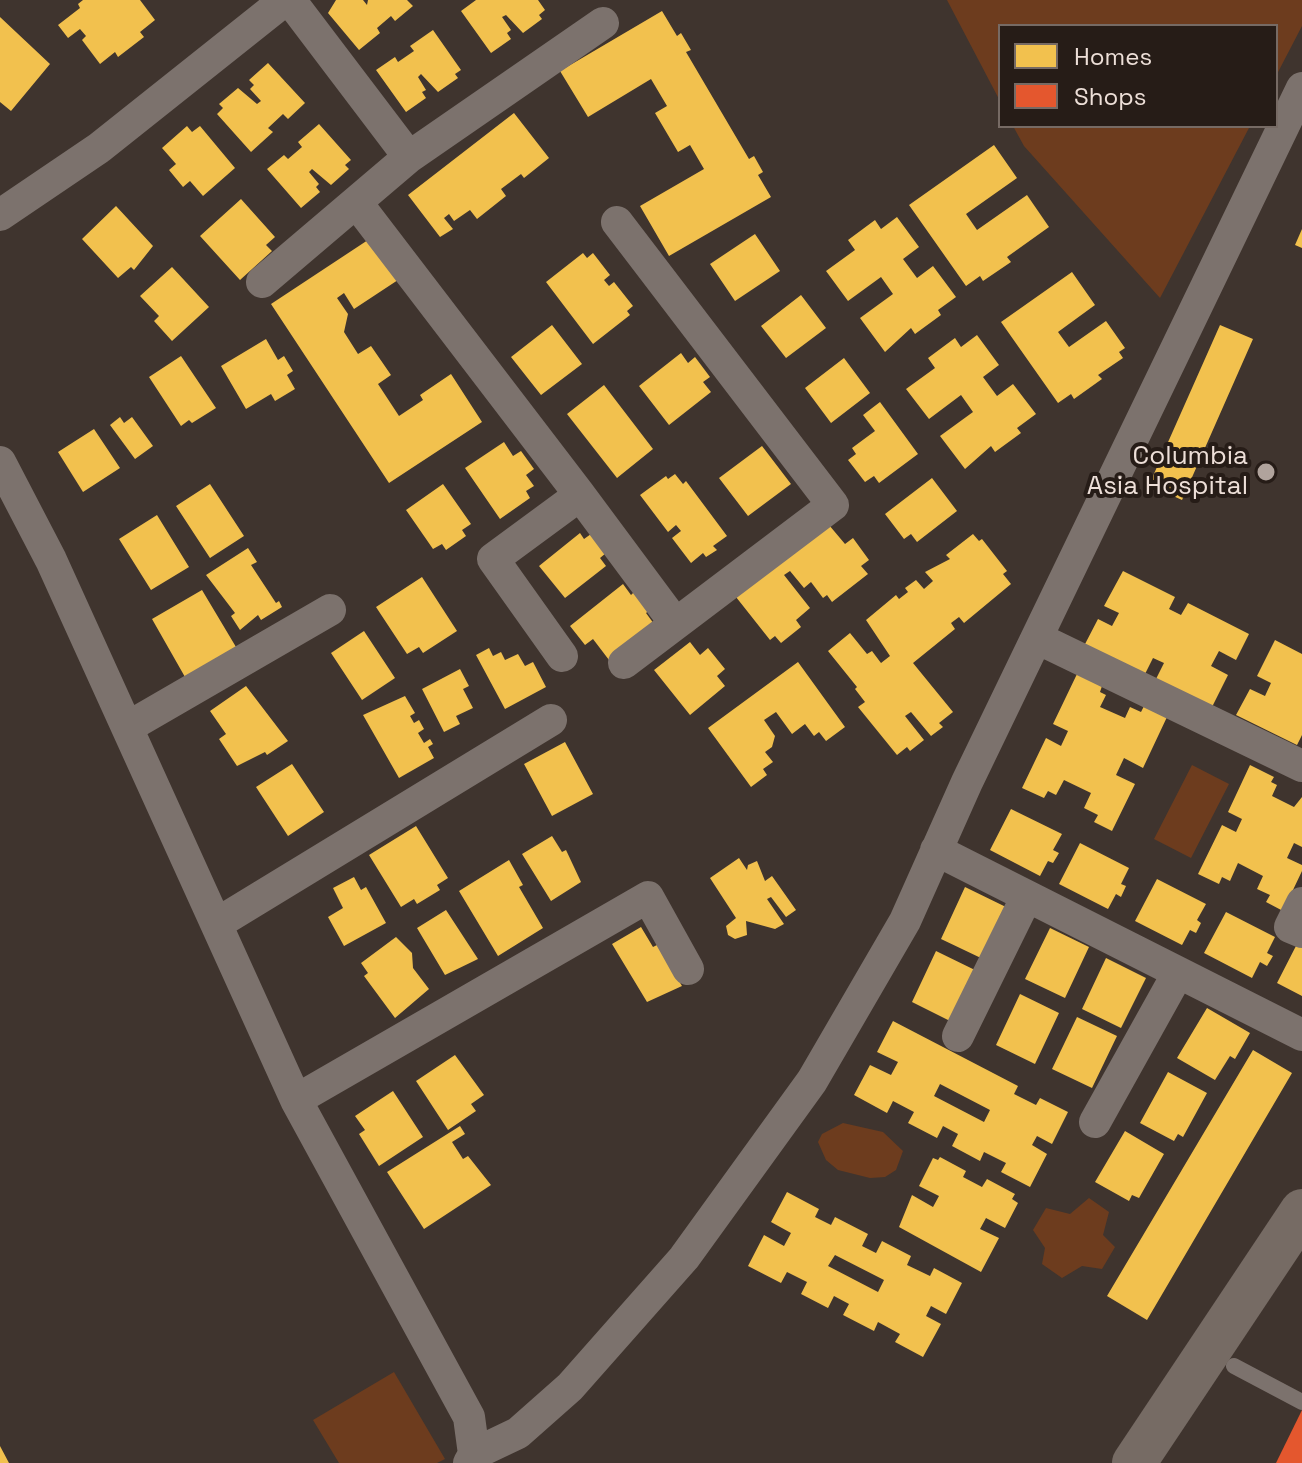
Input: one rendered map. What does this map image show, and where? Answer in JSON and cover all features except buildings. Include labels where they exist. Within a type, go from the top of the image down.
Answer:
[{"type":"main road","points":[[1134,1463],[1302,1211]]},
{"type":"main road","points":[[1170,1463],[1302,1263]]},
{"type":"street","points":[[0,215],[110,140],[288,0],[409,157]]},
{"type":"street","points":[[262,282],[409,157],[603,23]]},
{"type":"street","points":[[0,462],[51,560],[296,1100],[469,1417],[480,1460],[518,1433],[570,1387],[684,1258],[812,1081],[905,921],[1037,638],[1302,88]]},
{"type":"street","points":[[356,202],[675,623]]},
{"type":"street","points":[[617,222],[833,505],[624,663]]},
{"type":"street","points":[[562,656],[493,559],[580,495]]},
{"type":"street","points":[[128,727],[330,610]]},
{"type":"street","points":[[1037,638],[1302,766]]},
{"type":"street","points":[[218,923],[551,720]]},
{"type":"street","points":[[936,850],[1302,1035]]},
{"type":"street","points":[[958,1036],[1027,896]]},
{"type":"street","points":[[296,1100],[648,897],[688,969]]},
{"type":"street","points":[[1302,903],[1290,927],[1302,932]]},
{"type":"street","points":[[1095,1122],[1178,973]]},
{"type":"lane","points":[[1234,1366],[1302,1402]]},
{"type":"shaded area","points":[[947,0],[1302,0],[1302,26],[1278,72],[1278,24],[998,24],[998,97]]},
{"type":"shaded area","points":[[1014,128],[1249,128],[1160,298],[1024,146]]},
{"type":"shaded area","points":[[1192,765],[1229,784],[1191,858],[1154,839]]},
{"type":"shaded area","points":[[843,1123],[883,1132],[903,1151],[896,1170],[885,1177],[870,1178],[838,1170],[826,1160],[818,1142],[822,1134]]},
{"type":"shaded area","points":[[1089,1198],[1109,1212],[1103,1235],[1115,1247],[1102,1269],[1082,1266],[1062,1278],[1042,1264],[1045,1248],[1033,1230],[1046,1208],[1070,1214]]},
{"type":"shaded area","points":[[394,1372],[445,1459],[437,1463],[339,1463],[313,1420]]},
{"type":"place","name":"Columbia Asia Hospital","points":[[1266,472]]}]
